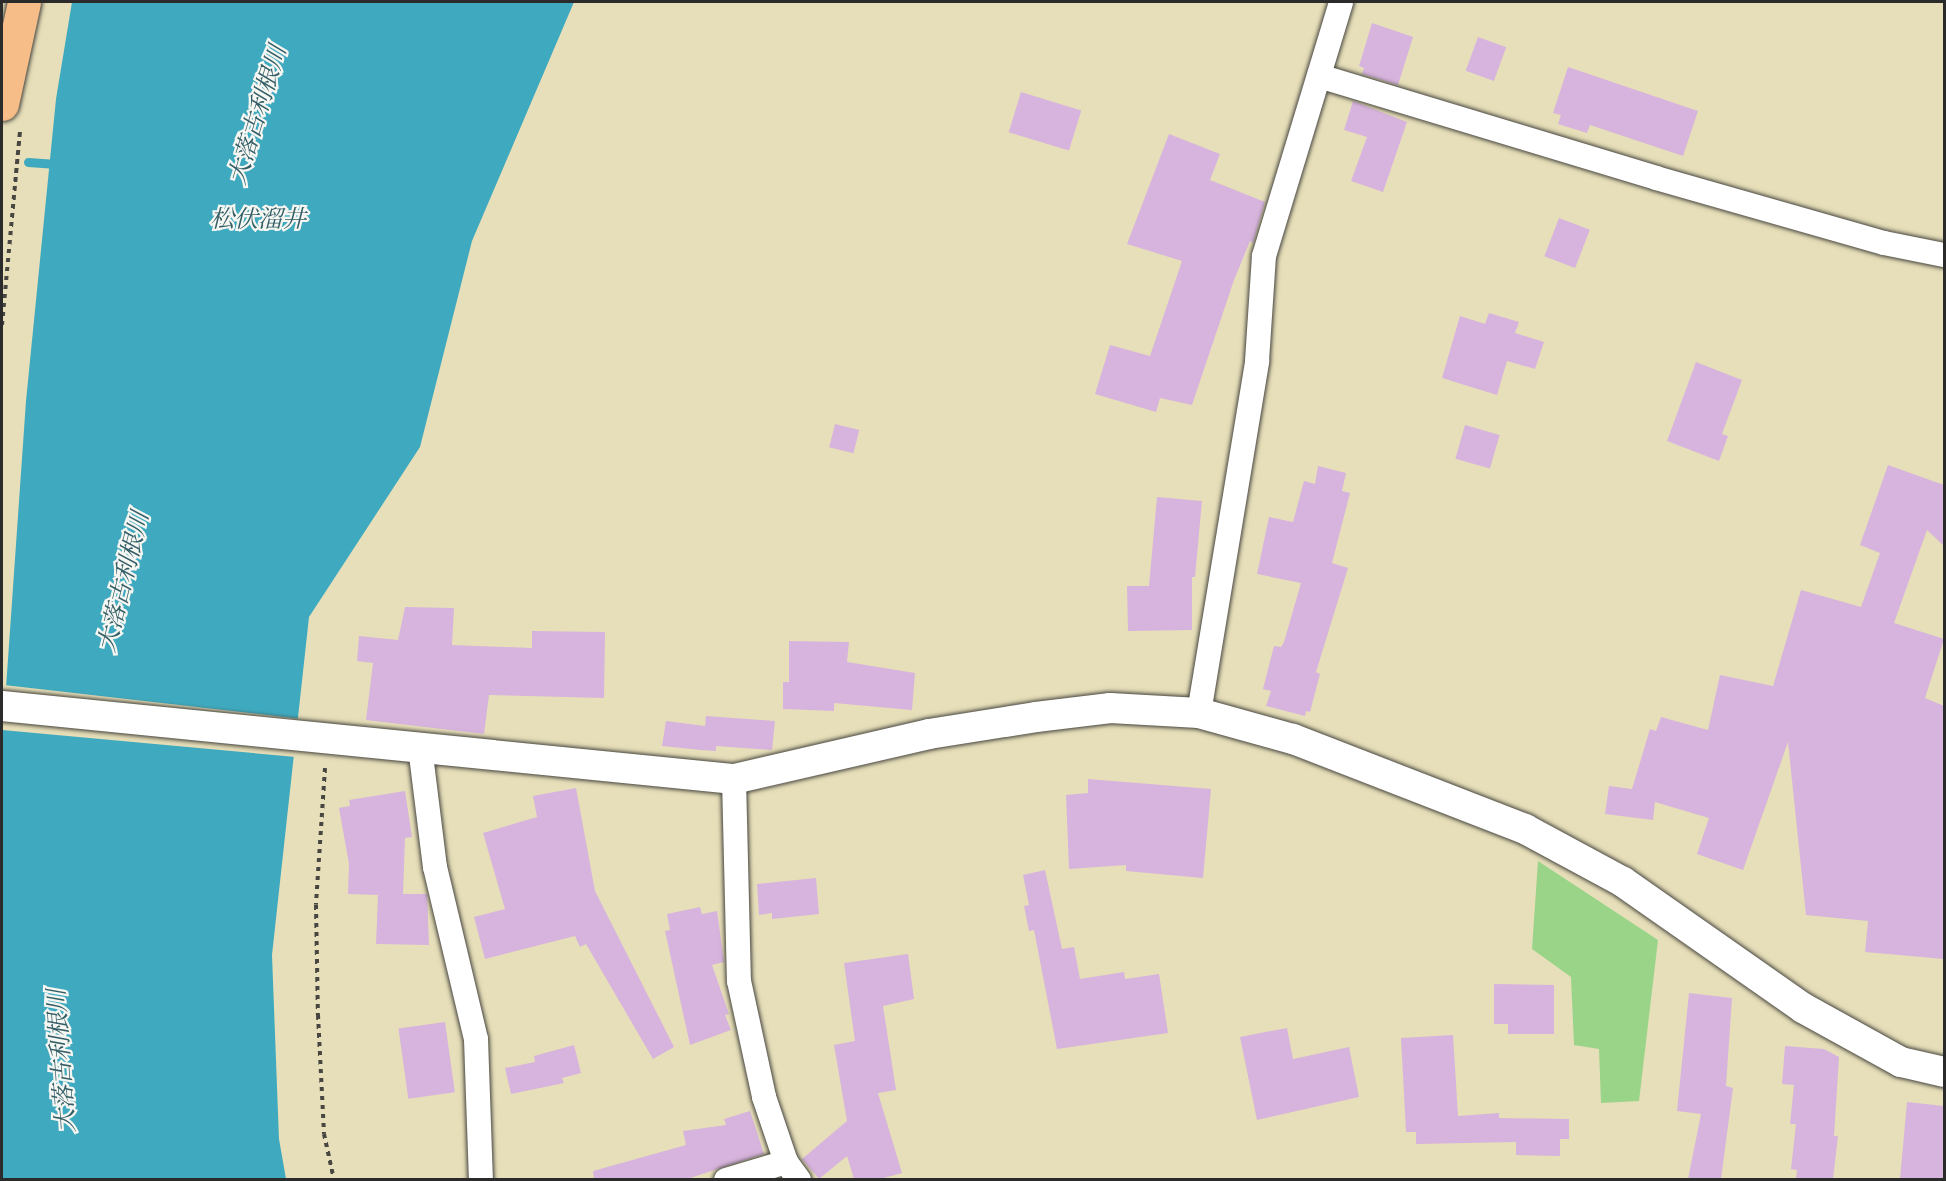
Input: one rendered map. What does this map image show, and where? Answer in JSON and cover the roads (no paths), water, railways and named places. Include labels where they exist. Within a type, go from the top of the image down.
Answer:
[{"type":"main road","points":[[6,97],[24,2]]},
{"type":"street","points":[[1200,713],[1257,361],[1264,256],[1341,2]]},
{"type":"street","points":[[1319,76],[1656,178],[1884,243],[1944,255]]},
{"type":"street","points":[[2,706],[734,780],[928,734],[1036,717],[1110,708],[1200,713],[1293,739],[1525,829],[1623,882],[1803,1008],[1901,1062],[1944,1072]]},
{"type":"street","points":[[420,747],[420,764],[435,867],[476,1039],[481,1179]]},
{"type":"street","points":[[726,1179],[792,1171],[764,1097],[739,981],[734,780]]},
{"type":"water","name":"松伏溜井","points":[[72,2],[574,2],[472,241],[420,447],[309,617],[272,955],[279,1139],[286,1179],[2,1180],[2,745],[26,401],[56,99]]},
{"type":"waterway","points":[[28,162],[60,164]]},
{"type":"water label","name":"大落古利根川","points":[[258,115]]},
{"type":"water label","name":"大落古利根川","points":[[124,582]]},
{"type":"water label","name":"大落古利根川","points":[[62,1061]]}]
